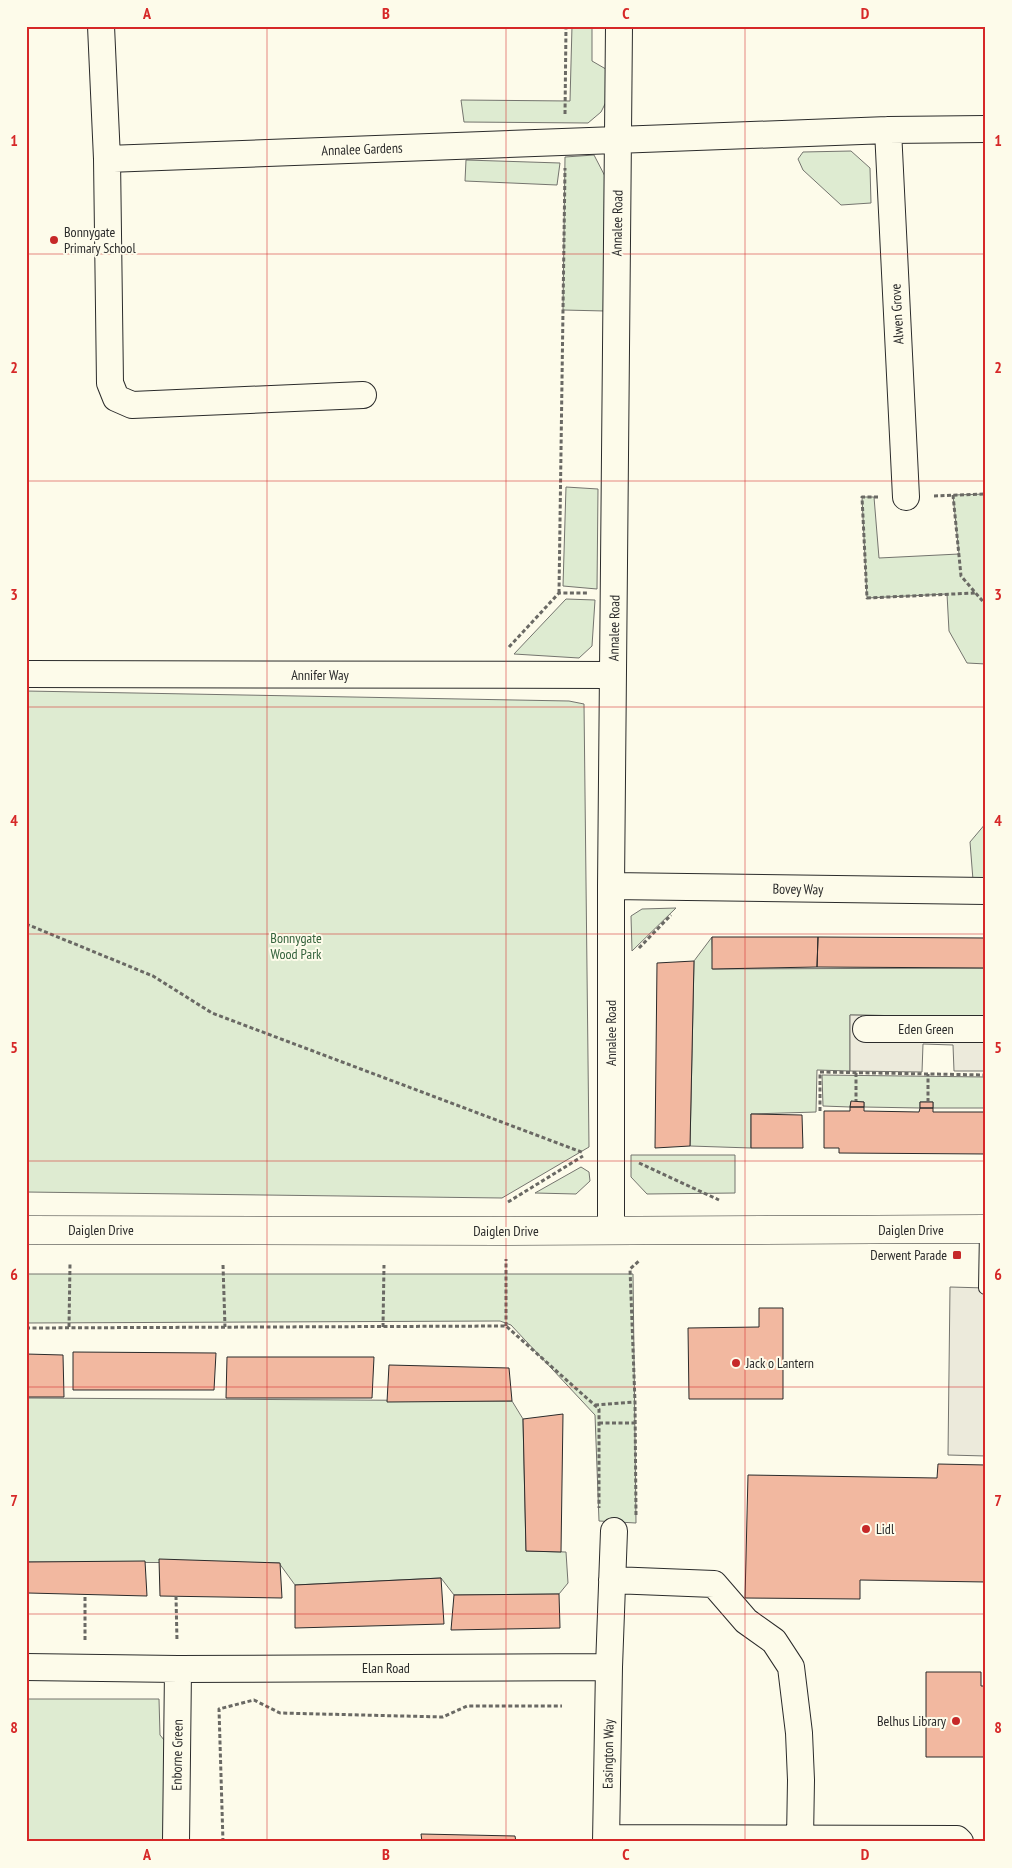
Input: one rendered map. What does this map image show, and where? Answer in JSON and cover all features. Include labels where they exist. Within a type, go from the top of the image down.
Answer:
[{"type":"street","points":[[101,26],[107,159],[110,383],[116,398],[132,405],[363,395]]},
{"type":"street","name":"Annalee Road","points":[[611,1230],[611,886],[619,26]]},
{"type":"street","points":[[618,140],[888,130],[986,129]]},
{"type":"street","name":"Alwen Grove","points":[[888,130],[906,497]]},
{"type":"street","name":"Annalee Gardens","points":[[107,159],[618,140]]},
{"type":"street","name":"Annifer Way","points":[[26,674],[613,675]]},
{"type":"street","name":"Bovey Way","points":[[611,886],[986,891]]},
{"type":"street","name":"Eden Green","points":[[866,1029],[986,1029]]},
{"type":"street","name":"Daiglen Drive","points":[[26,1230],[986,1230]]},
{"type":"street","points":[[609,1667],[616,1521]]},
{"type":"street","points":[[612,1580],[714,1584],[746,1621],[774,1640],[791,1667],[801,1770],[800,1839]]},
{"type":"street","name":"Elan Road","points":[[26,1667],[178,1669],[609,1667]]},
{"type":"street","name":"Easington Way","points":[[606,1840],[609,1667]]},
{"type":"street","name":"Enborne Green","points":[[176,1842],[178,1669]]},
{"type":"street","points":[[606,1840],[957,1839],[960,1842]]},
{"type":"lane","points":[[985,1288],[986,1230]]},
{"type":"path","points":[[565,121],[566,26]]},
{"type":"path","points":[[507,650],[559,593],[565,166]]},
{"type":"path","points":[[975,593],[867,598],[862,497],[986,494]]},
{"type":"path","points":[[953,495],[961,576],[986,605]]},
{"type":"path","points":[[559,593],[593,594]]},
{"type":"path","points":[[632,954],[671,915]]},
{"type":"path","points":[[26,924],[153,976],[212,1013],[586,1154]]},
{"type":"path","points":[[820,1111],[820,1072],[986,1075]]},
{"type":"path","points":[[856,1073],[856,1101]]},
{"type":"path","points":[[928,1074],[928,1102]]},
{"type":"path","points":[[634,1160],[726,1203]]},
{"type":"path","points":[[616,1521],[635,1423],[636,1402],[630,1269],[641,1259],[643,1230]]},
{"type":"path","points":[[69,1328],[70,1264]]},
{"type":"path","points":[[223,1265],[225,1327]]},
{"type":"path","points":[[383,1327],[384,1266]]},
{"type":"path","points":[[506,1266],[506,1326]]},
{"type":"path","points":[[26,1328],[506,1326],[599,1409],[599,1423],[616,1521]]},
{"type":"path","points":[[594,1405],[636,1402]]},
{"type":"path","points":[[599,1423],[635,1423]]},
{"type":"path","points":[[85,1594],[86,1668]]},
{"type":"path","points":[[176,1596],[178,1669]]},
{"type":"path","points":[[223,1842],[219,1709],[254,1700],[280,1713],[444,1717],[467,1706],[562,1706]]},
{"type":"green space","points":[[572,26],[592,26],[592,61],[611,72],[608,98],[601,112],[588,123],[464,122],[461,100],[570,101]]},
{"type":"green space","points":[[851,151],[870,168],[871,203],[841,205],[803,170],[798,159],[803,152]]},
{"type":"green space","points":[[594,155],[608,182],[605,311],[563,310],[565,157]]},
{"type":"green space","points":[[466,160],[560,163],[557,185],[465,181]]},
{"type":"green space","points":[[566,487],[598,489],[597,589],[563,586]]},
{"type":"green space","points":[[986,494],[986,664],[967,663],[949,631],[947,594],[867,598],[862,497],[874,497],[879,558],[959,554],[953,495]]},
{"type":"green space","points":[[566,599],[595,600],[592,646],[579,658],[514,654]]},
{"type":"green space","name":"Bonnygate Wood Park","points":[[26,691],[569,701],[584,704],[589,1147],[502,1198],[26,1192]]},
{"type":"green space","points":[[986,823],[986,880],[973,880],[970,842]]},
{"type":"green space","points":[[676,908],[632,951],[631,916],[642,909]]},
{"type":"green space","points":[[712,937],[713,969],[986,968],[986,1017],[850,1015],[850,1071],[817,1070],[816,1112],[751,1114],[751,1148],[690,1146],[694,961]]},
{"type":"green space","points":[[822,1075],[986,1077],[986,1108],[933,1108],[933,1102],[920,1102],[920,1108],[864,1107],[864,1102],[851,1102],[850,1107],[823,1106]]},
{"type":"green space","points":[[631,1155],[735,1155],[735,1193],[647,1194],[631,1177]]},
{"type":"green space","points":[[581,1167],[589,1172],[590,1181],[576,1194],[535,1193]]},
{"type":"green space","points":[[26,1274],[633,1274],[636,1523],[599,1521],[595,1415],[511,1325],[500,1321],[26,1323]]},
{"type":"green space","points":[[26,1398],[512,1401],[523,1419],[526,1551],[566,1552],[568,1583],[559,1594],[454,1595],[441,1578],[295,1585],[279,1563],[26,1562]]},
{"type":"green space","points":[[26,1699],[159,1699],[160,1735],[169,1746],[169,1842],[26,1842]]},
{"type":"shaded area","points":[[850,1015],[986,1017],[986,1071],[954,1071],[953,1045],[923,1044],[922,1072],[850,1071]]},
{"type":"shaded area","points":[[950,1287],[986,1288],[986,1456],[948,1455]]},
{"type":"building","points":[[712,937],[818,937],[817,967],[712,969]]},
{"type":"building","points":[[818,937],[986,938],[986,968],[817,967]]},
{"type":"building","points":[[694,961],[690,1146],[655,1148],[657,963]]},
{"type":"building","points":[[851,1101],[864,1102],[864,1107],[850,1107]]},
{"type":"building","points":[[920,1102],[933,1102],[933,1108],[920,1108]]},
{"type":"building","points":[[850,1107],[864,1107],[864,1111],[919,1112],[920,1108],[933,1108],[933,1112],[986,1112],[986,1154],[839,1153],[839,1148],[824,1148],[824,1111],[850,1111]]},
{"type":"building","points":[[751,1114],[802,1115],[803,1148],[751,1148]]},
{"type":"building","name":"Jack o Lantern","points":[[759,1308],[783,1308],[783,1399],[689,1399],[688,1328],[759,1327]]},
{"type":"building","points":[[73,1352],[216,1353],[214,1390],[73,1390]]},
{"type":"building","points":[[26,1354],[63,1355],[64,1397],[26,1397]]},
{"type":"building","points":[[227,1357],[374,1357],[372,1398],[226,1398]]},
{"type":"building","points":[[389,1365],[509,1368],[512,1401],[387,1402]]},
{"type":"building","points":[[563,1414],[561,1552],[526,1551],[523,1419]]},
{"type":"building","name":"Lidl","points":[[938,1464],[986,1465],[986,1582],[860,1580],[860,1599],[745,1598],[748,1475],[937,1478]]},
{"type":"building","points":[[159,1559],[280,1563],[282,1598],[160,1596]]},
{"type":"building","points":[[145,1561],[147,1596],[28,1593],[27,1562]]},
{"type":"building","points":[[441,1578],[444,1624],[295,1628],[295,1585]]},
{"type":"building","points":[[559,1594],[560,1628],[451,1630],[454,1595]]},
{"type":"building","name":"Belhus Library","points":[[926,1672],[981,1672],[981,1686],[986,1686],[986,1757],[926,1757]]},
{"type":"building","points":[[421,1834],[515,1836],[516,1842],[422,1842]]},
{"type":"place","name":"Bonnygate Primary School","points":[[54,240]]},
{"type":"place","name":"Derwent Parade","points":[[957,1255]]},
{"type":"place","name":"Jack o Lantern","points":[[736,1363]]},
{"type":"place","name":"Lidl","points":[[866,1529]]},
{"type":"place","name":"Belhus Library","points":[[956,1721]]}]
